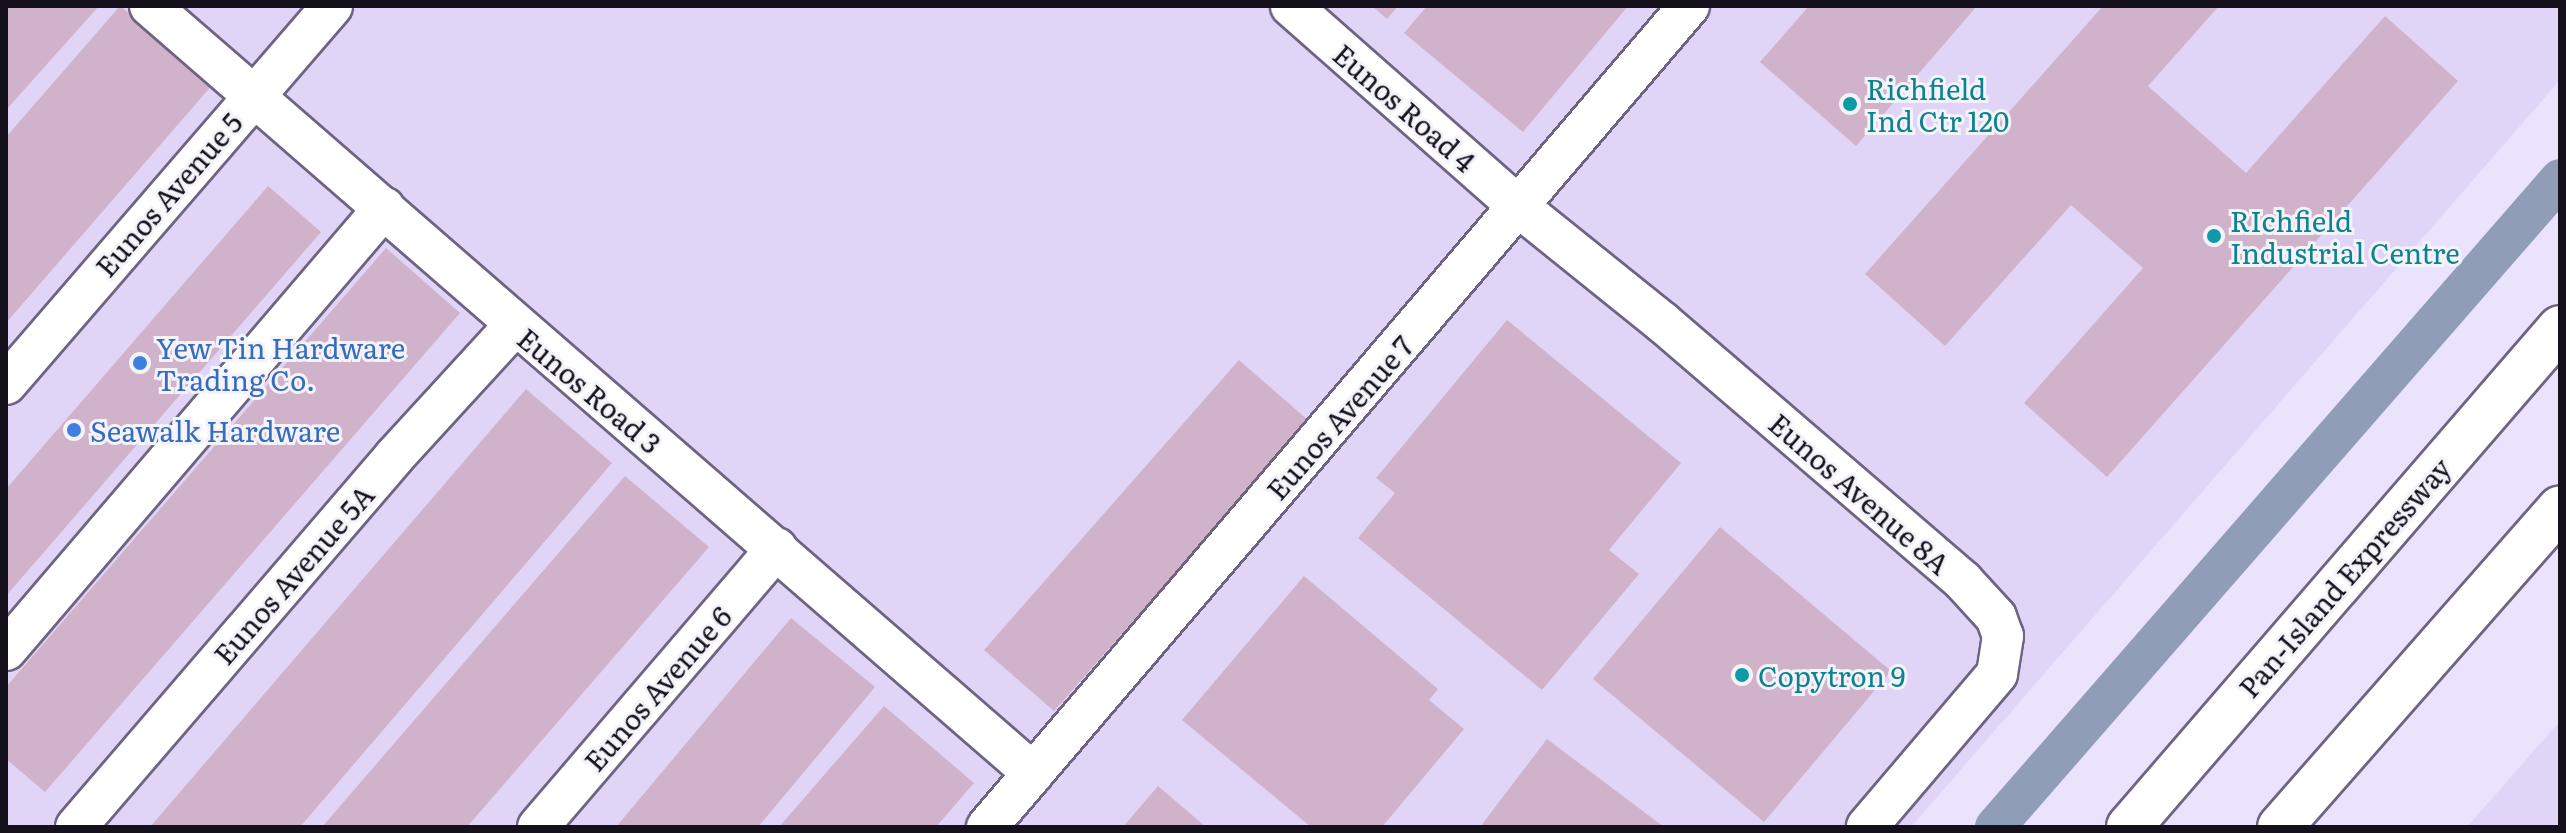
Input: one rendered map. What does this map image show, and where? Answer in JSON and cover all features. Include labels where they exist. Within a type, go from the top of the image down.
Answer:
[{"type":"highway","name":"Pan-Island Expressway","points":[[2129,827],[2560,328]]},
{"type":"highway","points":[[2280,827],[2560,508]]},
{"type":"street","name":"Eunos Road 3","points":[[150,6],[384,208],[514,326],[777,548],[1033,773]]},
{"type":"street","name":"Eunos Avenue 5","points":[[6,384],[332,6]]},
{"type":"street","name":"Eunos Road 4","points":[[1291,6],[1519,207]]},
{"type":"street","name":"Eunos Avenue 7","points":[[987,827],[1689,6]]},
{"type":"street","name":"Eunos Avenue 8A","points":[[1519,207],[1662,322],[1963,581],[1996,617],[2003,636],[1997,674],[1867,827]]},
{"type":"street","points":[[6,650],[384,208]]},
{"type":"street","name":"Eunos Avenue 5A","points":[[76,827],[394,457],[514,326]]},
{"type":"street","name":"Eunos Avenue 6","points":[[538,827],[777,548]]},
{"type":"shaded area","points":[[6,6],[2560,6],[2560,80],[1911,827],[6,827]]},
{"type":"shaded area","points":[[2560,721],[2560,827],[2467,827]]},
{"type":"building","points":[[6,6],[99,6],[6,110]]},
{"type":"building","points":[[120,6],[214,83],[6,323],[6,137]]},
{"type":"building","points":[[1372,6],[1398,6],[1387,19]]},
{"type":"building","points":[[1427,6],[1628,6],[1523,132],[1404,33]]},
{"type":"building","name":"Richfield Ind Ctr 120","points":[[1809,6],[1977,6],[1856,146],[1760,62]]},
{"type":"building","name":"RIchfield Industrial Centre","points":[[2103,6],[2219,6],[2148,86],[2246,173],[2385,16],[2458,81],[2107,477],[2024,403],[2143,268],[2071,205],[1945,346],[1865,274]]},
{"type":"building","points":[[268,186],[321,232],[6,596],[6,489]]},
{"type":"building","points":[[386,248],[460,313],[45,792],[6,759],[6,687]]},
{"type":"building","points":[[1507,320],[1681,463],[1609,550],[1639,574],[1542,690],[1358,538],[1395,493],[1376,478]]},
{"type":"building","points":[[1239,360],[1309,421],[1054,711],[984,650]]},
{"type":"building","points":[[526,389],[612,463],[300,827],[150,827]]},
{"type":"building","points":[[625,476],[709,547],[467,827],[322,827]]},
{"type":"building","name":"Copytron 9","points":[[1720,527],[1891,671],[1764,822],[1593,679]]},
{"type":"building","points":[[1304,576],[1438,689],[1429,700],[1464,729],[1382,827],[1311,827],[1182,720]]},
{"type":"building","points":[[791,618],[875,687],[758,827],[616,827]]},
{"type":"building","points":[[884,706],[974,783],[936,827],[779,827]]},
{"type":"building","points":[[1547,739],[1664,827],[1480,827]]},
{"type":"building","points":[[1158,786],[1206,827],[1123,827]]},
{"type":"waterway","points":[[1995,827],[2560,179]]},
{"type":"place","name":"Richfield Ind Ctr 120","points":[[1850,104]]},
{"type":"place","name":"RIchfield Industrial Centre","points":[[2214,236]]},
{"type":"place","name":"Yew Tin Hardware Trading Co.","points":[[140,363]]},
{"type":"place","name":"Seawalk Hardware","points":[[74,430]]},
{"type":"place","name":"Copytron 9","points":[[1742,675]]}]
